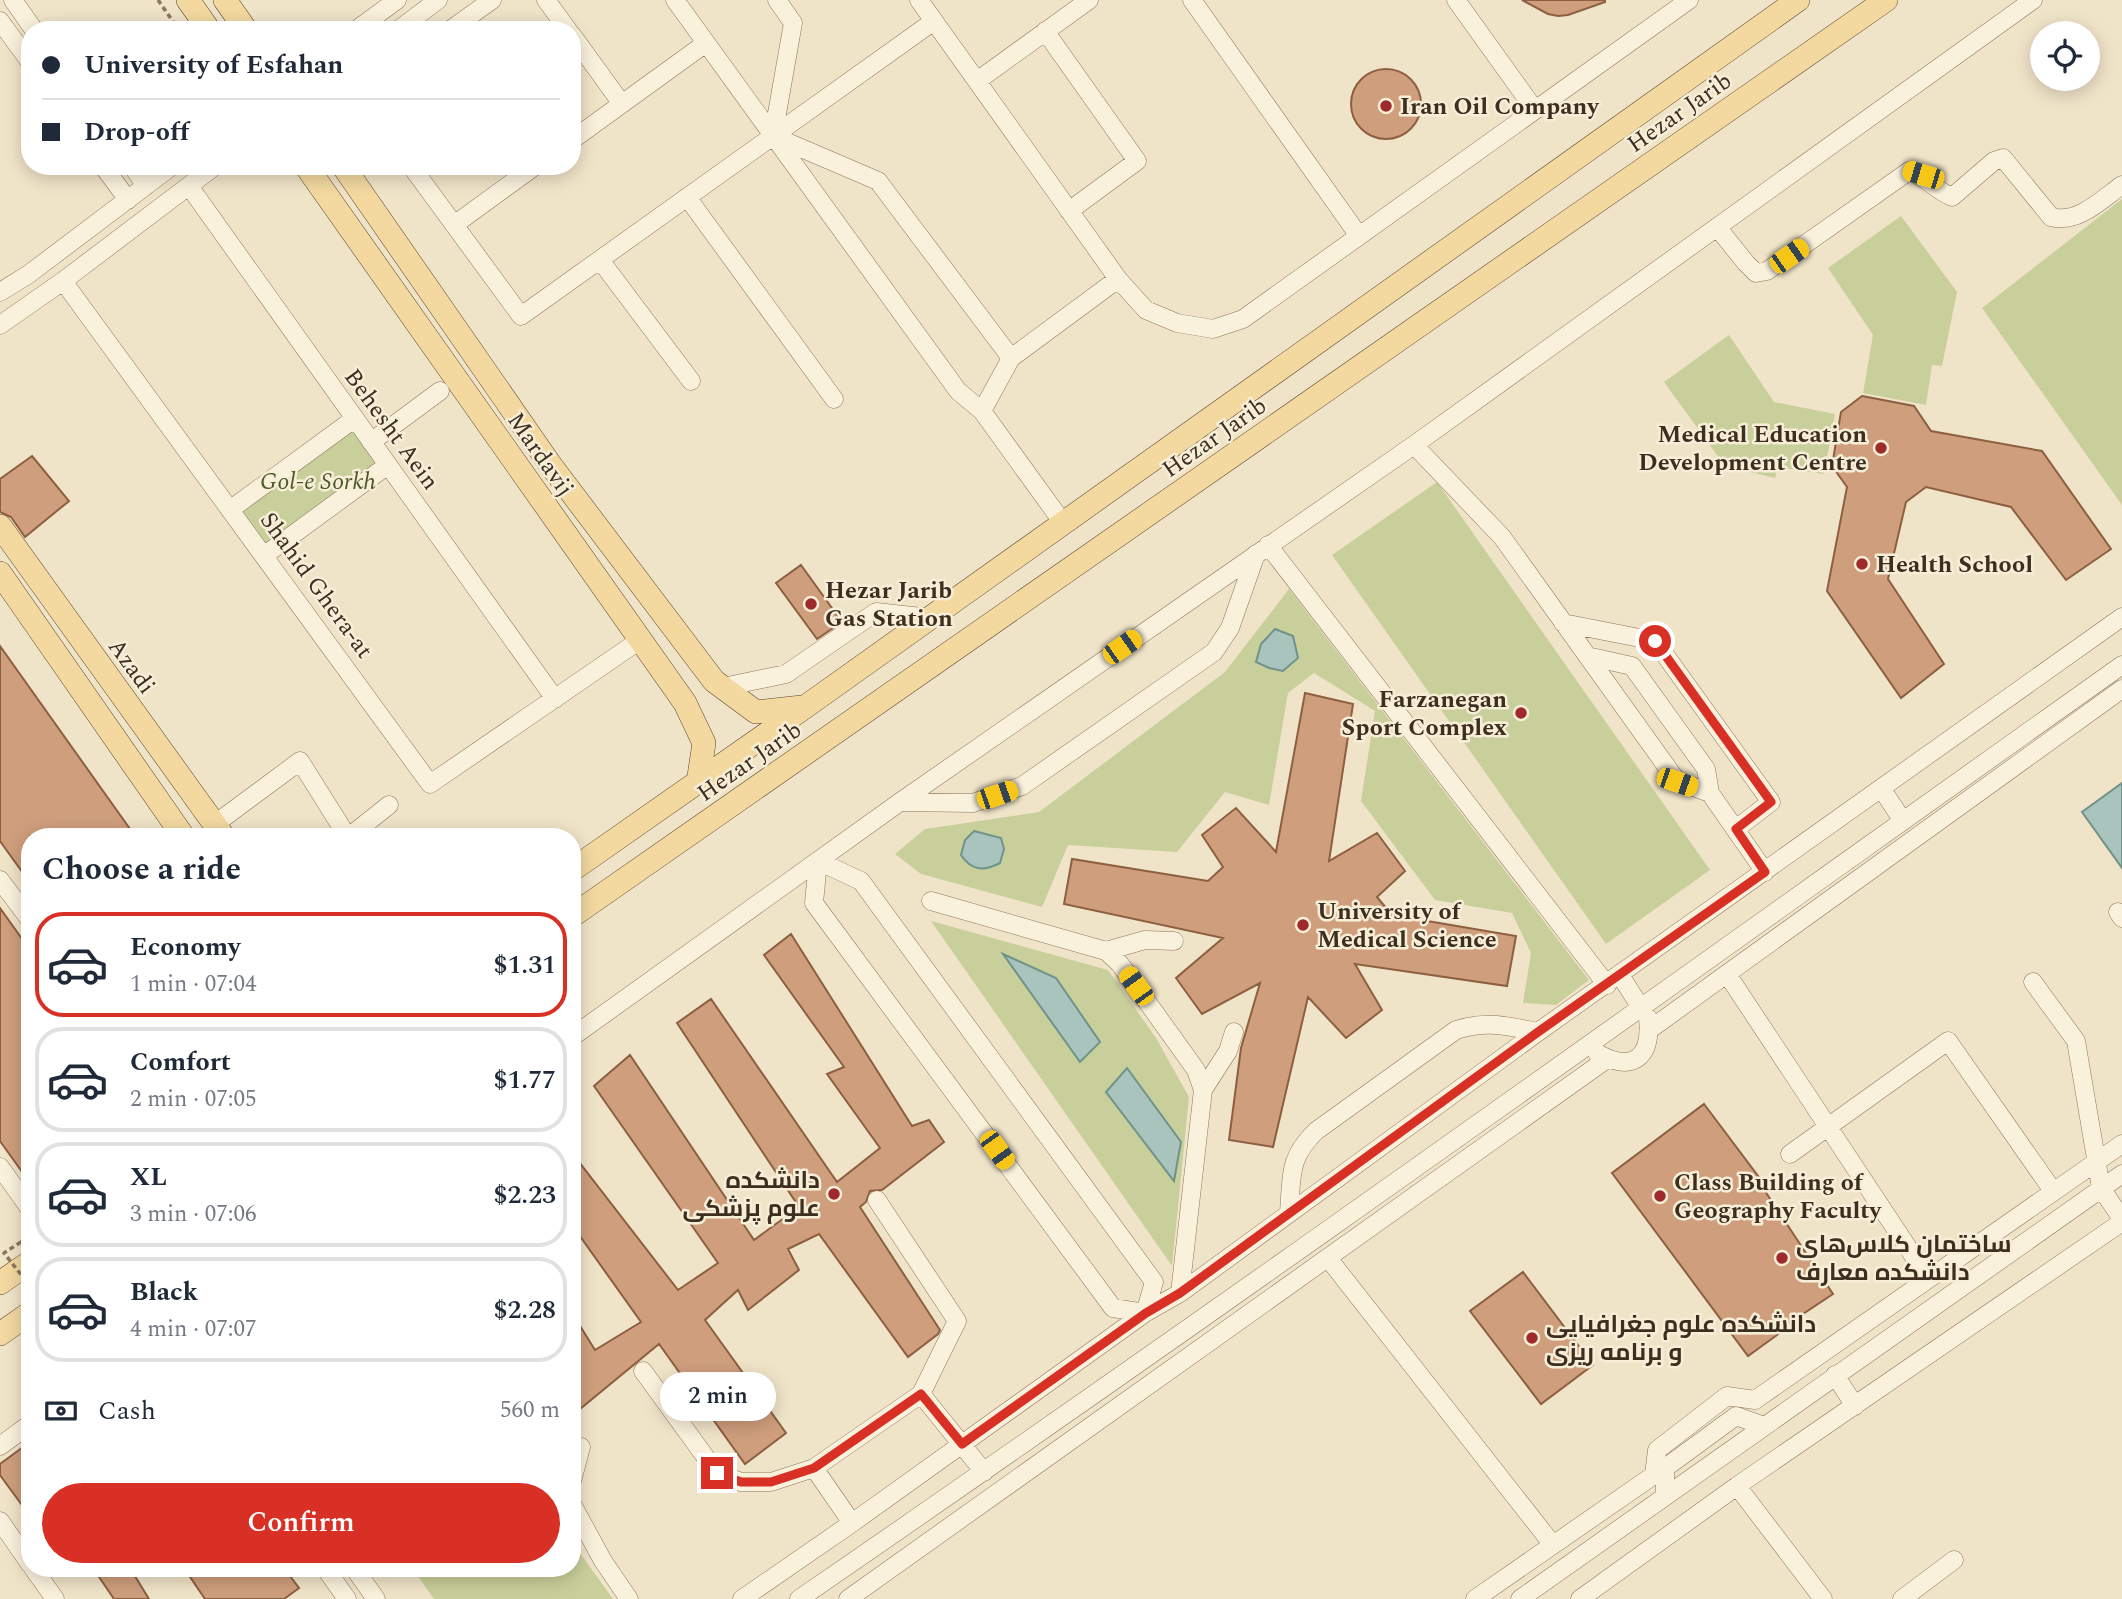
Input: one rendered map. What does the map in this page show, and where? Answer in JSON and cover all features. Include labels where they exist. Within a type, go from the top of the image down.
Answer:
[{"type":"main road","points":[[188,0],[203,21]]},
{"type":"main road","points":[[225,0],[240,21]]},
{"type":"main road","name":"Hezar Jarib","points":[[581,864],[931,618],[1798,0]]},
{"type":"main road","name":"Hezar Jarib","points":[[581,910],[1886,0]]},
{"type":"main road","name":"Mardavij","points":[[312,175],[685,703],[704,743],[698,783]]},
{"type":"main road","name":"Mardavij","points":[[349,175],[552,467],[714,681],[756,712],[805,707]]},
{"type":"main road","points":[[529,483],[552,467]]},
{"type":"main road","name":"Azadi","points":[[0,526],[218,828]]},
{"type":"main road","points":[[0,573],[177,828]]},
{"type":"main road","points":[[47,641],[70,625]]},
{"type":"main road","points":[[0,1283],[21,1258]]},
{"type":"main road","points":[[0,1334],[21,1319]]},
{"type":"street","points":[[13,0],[28,21]]},
{"type":"street","points":[[368,21],[397,0]]},
{"type":"street","points":[[410,21],[438,0]]},
{"type":"street","points":[[463,21],[492,0]]},
{"type":"street","points":[[547,0],[562,21]]},
{"type":"street","points":[[675,0],[958,391],[982,411],[1063,523]]},
{"type":"street","points":[[773,136],[793,23],[777,0]]},
{"type":"street","points":[[919,0],[1118,279],[1146,310],[1177,323],[1213,328],[1243,319],[1689,0]]},
{"type":"street","points":[[977,81],[1089,0]]},
{"type":"street","points":[[1192,0],[1359,236]]},
{"type":"street","points":[[1456,0],[1535,110]]},
{"type":"street","points":[[581,1031],[900,802],[1414,445],[2034,0]]},
{"type":"street","points":[[0,21],[21,50]]},
{"type":"street","points":[[418,175],[521,316],[934,21]]},
{"type":"street","points":[[1045,31],[1137,160],[1069,211]]},
{"type":"street","points":[[581,134],[706,43]]},
{"type":"street","points":[[581,47],[622,104]]},
{"type":"street","points":[[773,136],[878,181],[1011,359]]},
{"type":"street","points":[[1717,227],[1756,273],[1767,271],[1909,171],[1923,175],[1943,194],[1952,197],[1994,161],[2003,158],[2050,218],[2063,220],[2075,218],[2122,186]]},
{"type":"street","points":[[110,175],[128,200]]},
{"type":"street","points":[[138,175],[146,186]]},
{"type":"street","points":[[0,291],[29,274],[160,175]]},
{"type":"street","points":[[0,325],[203,175]]},
{"type":"street","points":[[454,225],[523,175]]},
{"type":"street","name":"Behesht Aein","points":[[189,186],[555,699]]},
{"type":"street","points":[[687,197],[834,399]]},
{"type":"street","points":[[600,260],[691,381]]},
{"type":"street","points":[[982,411],[1011,359],[1118,279]]},
{"type":"street","name":"Shahid Ghera-at","points":[[63,281],[430,784],[555,699]]},
{"type":"street","points":[[371,442],[440,391]]},
{"type":"street","points":[[231,509],[354,419]]},
{"type":"street","points":[[1414,445],[1502,537],[1677,782],[1710,793]]},
{"type":"street","points":[[265,555],[388,465]]},
{"type":"street","points":[[900,802],[972,803],[1022,786],[1045,771],[1214,652],[1230,628],[1262,549]]},
{"type":"street","points":[[1262,549],[1613,980],[1644,1006],[1649,1030],[1645,1051],[1636,1060],[1626,1063],[1607,1059],[1586,1048]]},
{"type":"street","points":[[723,687],[786,674],[876,612],[931,618]]},
{"type":"street","points":[[741,1599],[1146,1313],[1180,1293],[1538,1032],[2122,617]]},
{"type":"street","points":[[1563,623],[1655,641],[1771,802],[1736,829]]},
{"type":"street","points":[[555,699],[640,640]]},
{"type":"street","points":[[1587,656],[1632,666],[1706,769],[1710,793],[1765,872]]},
{"type":"street","points":[[799,1599],[1586,1048],[2122,665]]},
{"type":"street","points":[[1649,1030],[2122,689]]},
{"type":"street","points":[[221,828],[300,761],[344,828]]},
{"type":"street","points":[[1881,788],[1903,821]]},
{"type":"street","points":[[359,828],[389,805]]},
{"type":"street","points":[[818,861],[814,903],[1113,1308],[1146,1313]]},
{"type":"street","points":[[818,861],[861,881],[1154,1282],[1146,1313]]},
{"type":"street","points":[[0,880],[21,908]]},
{"type":"street","points":[[931,901],[1106,951],[1120,964],[1196,1070],[1203,1090],[1180,1293]]},
{"type":"street","points":[[1106,951],[1145,940],[1174,941]]},
{"type":"street","points":[[1727,974],[1928,1278]]},
{"type":"street","points":[[1580,1599],[1737,1486],[2122,1220],[2101,1188],[2076,1041],[2033,982]]},
{"type":"street","points":[[1289,1212],[1293,1162],[1302,1145],[1316,1131],[1456,1030],[1475,1023],[1538,1032]]},
{"type":"street","points":[[1203,1090],[1228,1051],[1234,1032]]},
{"type":"street","points":[[1790,1154],[1948,1041],[2053,1191]]},
{"type":"street","points":[[848,1599],[1607,1059]]},
{"type":"street","points":[[1475,1599],[1654,1475],[1657,1450],[1727,1396],[1755,1399],[2122,1144]]},
{"type":"street","points":[[0,1167],[21,1196]]},
{"type":"street","points":[[1520,1599],[2122,1174]]},
{"type":"street","points":[[643,1371],[717,1473],[741,1482],[771,1482],[814,1468],[921,1394],[957,1321],[877,1200]]},
{"type":"street","points":[[1328,1258],[1553,1545]]},
{"type":"street","points":[[1835,1375],[1855,1405]]},
{"type":"street","points":[[921,1394],[984,1472]]},
{"type":"street","points":[[0,1446],[21,1431]]},
{"type":"street","points":[[814,1468],[852,1523]]},
{"type":"street","points":[[1737,1486],[1822,1599]]},
{"type":"street","points":[[581,1520],[629,1599]]},
{"type":"street","points":[[0,1521],[21,1551]]},
{"type":"street","points":[[1902,1599],[1954,1560]]},
{"type":"street","points":[[39,1577],[55,1599]]},
{"type":"street","points":[[332,1577],[348,1599]]},
{"type":"street","points":[[360,1577],[376,1599]]},
{"type":"path","points":[[158,0],[172,21]]},
{"type":"path","points":[[21,1252],[4,1253],[21,1275]]},
{"type":"green space","points":[[2122,199],[2122,505],[1982,308]]},
{"type":"green space","points":[[1901,216],[1957,292],[1942,366],[1932,365],[1926,405],[1863,393],[1873,335],[1828,268]]},
{"type":"green space","points":[[1729,335],[1774,402],[1835,414],[1824,474],[1778,467],[1775,478],[1725,466],[1664,382]]},
{"type":"green space","name":"Gol-e Sorkh","points":[[354,419],[388,465],[265,555],[231,509]]},
{"type":"green space","name":"Farzanegan Sport Complex","points":[[1437,482],[1710,870],[1606,944],[1332,555]]},
{"type":"green space","points":[[1289,589],[1589,980],[1556,1005],[1523,1003],[1531,953],[1512,913],[1435,900],[1361,801],[1375,711],[1314,673],[1288,693],[1269,805],[1225,792],[1177,852],[1068,845],[1042,907],[921,874],[895,854],[925,829],[1039,812],[1225,672]]},
{"type":"green space","points":[[931,921],[1108,970],[1156,1038],[1189,1097],[1172,1266]]},
{"type":"green space","points":[[581,1555],[613,1599],[434,1599],[418,1577],[581,1577]]},
{"type":"water","points":[[1275,629],[1293,636],[1298,658],[1283,671],[1256,662],[1261,644]]},
{"type":"water","points":[[2122,783],[2122,868],[2082,812]]},
{"type":"water","points":[[974,831],[1001,838],[1004,849],[1000,863],[988,868],[978,868],[965,860],[961,855],[965,840]]},
{"type":"water","points":[[1003,954],[1056,978],[1100,1042],[1080,1062]]},
{"type":"water","points":[[1127,1068],[1181,1142],[1174,1181],[1106,1092]]},
{"type":"building","points":[[1522,0],[1605,2],[1558,16],[1548,14]]},
{"type":"building","name":"Iran Oil Company","points":[[1386,69],[1411,79],[1421,104],[1411,129],[1386,139],[1361,129],[1351,104],[1361,79]]},
{"type":"building","name":"Health School","points":[[1862,396],[1914,406],[1931,431],[2042,451],[2111,549],[2066,580],[2011,507],[1926,487],[1906,502],[1888,579],[1944,664],[1901,698],[1827,591],[1847,487],[1832,466],[1841,412]]},
{"type":"building","points":[[32,456],[69,501],[25,537],[11,517],[0,512],[0,479]]},
{"type":"building","name":"Hezar Jarib Gas Station","points":[[801,565],[842,622],[817,639],[776,583]]},
{"type":"building","points":[[0,646],[129,828],[21,828],[21,870],[0,841]]},
{"type":"building","name":"University of Medical Science","points":[[1305,693],[1353,704],[1329,861],[1377,833],[1405,871],[1377,897],[1392,915],[1516,936],[1507,986],[1355,964],[1382,1010],[1346,1038],[1308,997],[1273,1147],[1229,1140],[1241,1048],[1260,983],[1202,1014],[1176,978],[1223,938],[1064,904],[1072,859],[1208,881],[1223,867],[1202,835],[1236,808],[1276,852]]},
{"type":"building","points":[[0,908],[21,937],[21,1170],[0,1141]]},
{"type":"building","name":"دانشکده علوم پزشکی","points":[[791,934],[912,1126],[929,1120],[944,1142],[882,1190],[870,1191],[866,1202],[860,1207],[940,1330],[908,1357],[819,1234],[788,1249],[799,1270],[748,1310],[738,1290],[705,1320],[786,1433],[745,1464],[659,1344],[581,1408],[581,1327],[595,1350],[641,1322],[581,1238],[581,1165],[678,1290],[718,1263],[594,1086],[630,1055],[754,1240],[799,1207],[677,1023],[711,999],[837,1182],[880,1148],[827,1074],[844,1067],[764,955]]},
{"type":"building","points":[[1704,1104],[1761,1180],[1759,1182],[1833,1294],[1782,1328],[1784,1330],[1748,1356],[1612,1173]]},
{"type":"building","name":"دانشکده علوم جغرافیایی و برنامه ریزی","points":[[1523,1272],[1593,1365],[1541,1404],[1470,1311]]},
{"type":"building","points":[[21,1449],[21,1504],[0,1475],[0,1464]]},
{"type":"building","points":[[99,1577],[136,1577],[149,1599],[114,1599]]},
{"type":"building","points":[[190,1577],[291,1577],[299,1588],[284,1599],[205,1599]]},
{"type":"place","name":"Iran Oil Company","points":[[1386,106]]},
{"type":"place","name":"Medical Education Development Centre","points":[[1881,448]]},
{"type":"place","name":"Health School","points":[[1862,564]]},
{"type":"place","name":"Hezar Jarib Gas Station","points":[[811,604]]},
{"type":"place","name":"Farzanegan Sport Complex","points":[[1521,713]]},
{"type":"place","name":"University of Medical Science","points":[[1303,925]]},
{"type":"place","name":"دانشکده علوم پزشکی","points":[[834,1194]]},
{"type":"place","name":"Class Building of Geography Faculty","points":[[1660,1196]]},
{"type":"place","name":"ساختمان کلاس‌های دانشکده معارف","points":[[1782,1258]]},
{"type":"place","name":"دانشکده علوم جغرافیایی و برنامه ریزی","points":[[1532,1338]]},
{"type":"route","points":[[717,1473],[741,1482],[771,1482],[814,1468],[921,1394],[962,1444],[1146,1313],[1180,1293],[1538,1032],[1765,872],[1736,829],[1771,802],[1655,641]]}]
